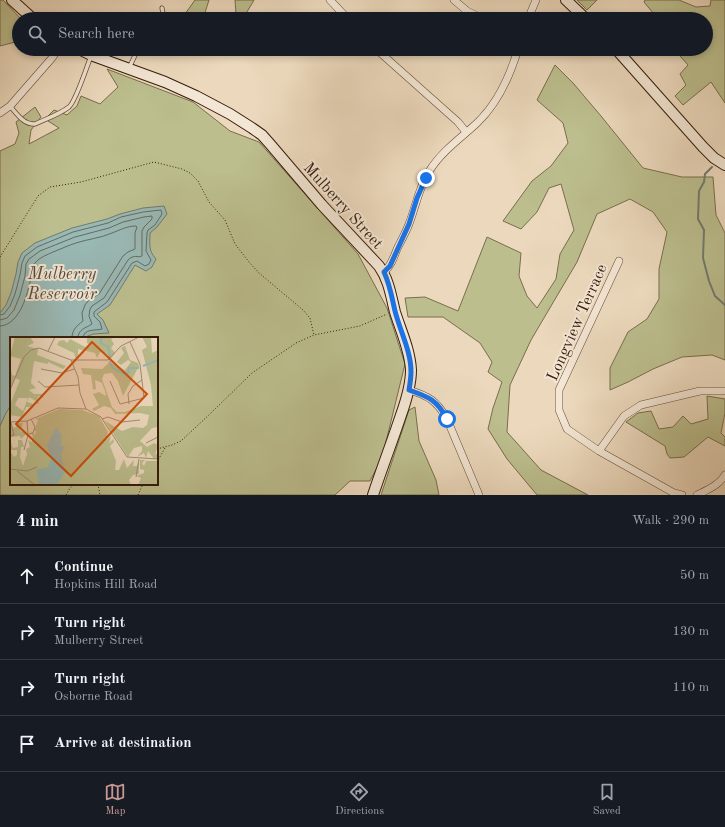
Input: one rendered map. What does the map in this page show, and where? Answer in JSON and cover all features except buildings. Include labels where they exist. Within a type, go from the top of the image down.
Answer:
[{"type":"street","points":[[12,0],[25,12]]},
{"type":"street","points":[[330,0],[341,12]]},
{"type":"street","points":[[454,0],[469,12]]},
{"type":"street","points":[[531,12],[536,0]]},
{"type":"street","points":[[566,0],[579,12]]},
{"type":"street","points":[[0,113],[10,106],[53,56]]},
{"type":"street","name":"Mulberry Street","points":[[94,56],[196,96],[230,114],[262,135],[322,205],[384,272],[391,290],[395,312],[410,359],[411,370],[409,390],[373,495]]},
{"type":"street","points":[[384,56],[458,122],[466,132]]},
{"type":"street","points":[[384,272],[390,266],[406,230],[417,198],[430,170],[439,158],[484,115],[496,99],[509,75],[516,56]]},
{"type":"street","points":[[622,56],[696,139],[714,158],[725,165]]},
{"type":"street","name":"Longview Terrace","points":[[619,261],[559,390],[559,410],[567,429],[599,451],[674,493],[682,495]]},
{"type":"street","points":[[409,390],[427,396],[442,410],[479,495]]},
{"type":"street","points":[[599,451],[624,416],[641,405],[700,391],[725,391]]},
{"type":"street","points":[[697,495],[709,490],[725,475]]},
{"type":"lane","points":[[162,8],[163,12]]},
{"type":"lane","points":[[10,106],[28,124],[35,124],[69,107],[73,103],[78,92],[91,56]]},
{"type":"lane","points":[[129,69],[135,56]]},
{"type":"path","points":[[0,257],[38,196],[50,186],[81,182],[154,162],[182,168],[198,181],[209,202],[225,220],[235,244],[249,262],[259,273],[303,310],[310,318],[314,335]]},
{"type":"path","points":[[158,449],[165,448],[180,441],[252,373],[296,343],[314,335],[360,326],[395,312]]},
{"type":"path","points":[[158,460],[165,448]]},
{"type":"path","points":[[66,495],[73,485]]},
{"type":"path","points":[[98,485],[100,495]]},
{"type":"path","points":[[138,495],[142,485]]},
{"type":"green space","points":[[0,0],[3,0],[14,12],[12,12],[12,43],[0,46]]},
{"type":"green space","points":[[195,0],[209,0],[205,12],[186,12]]},
{"type":"green space","points":[[235,0],[254,0],[247,12],[236,12]]},
{"type":"green space","points":[[577,0],[597,0],[587,10]]},
{"type":"green space","points":[[645,0],[679,0],[696,7],[710,6],[711,0],[725,0],[725,103],[711,82],[683,105],[675,96],[686,85],[680,74],[688,65],[680,56],[713,56],[713,12],[652,12],[644,2]]},
{"type":"green space","points":[[555,65],[573,83],[643,168],[682,177],[713,177],[716,215],[725,233],[725,360],[712,355],[682,357],[610,390],[610,368],[628,332],[647,319],[659,299],[659,269],[667,232],[653,212],[630,199],[597,214],[577,262],[531,340],[510,385],[507,432],[541,470],[588,495],[537,495],[507,459],[488,429],[493,408],[502,382],[488,372],[492,362],[480,343],[443,317],[408,317],[405,298],[425,297],[458,311],[487,237],[521,253],[519,276],[527,296],[537,308],[556,279],[560,254],[574,230],[561,184],[549,188],[537,212],[521,229],[503,221],[532,181],[551,166],[568,143],[563,123],[537,100]]},
{"type":"green space","points":[[107,69],[193,102],[230,131],[259,142],[358,254],[387,308],[405,364],[382,458],[370,481],[350,481],[335,495],[0,495],[0,151],[15,144],[19,133],[16,122],[35,107],[41,117],[31,130],[29,144],[59,128],[45,119],[54,110],[67,115],[77,106],[81,96],[100,104],[118,87]]},
{"type":"green space","points":[[707,396],[725,399],[725,413],[721,433],[725,437],[725,446],[708,437],[684,457],[670,458],[667,454],[665,446],[626,422],[638,413],[651,411],[659,429],[673,427],[683,416],[691,424],[708,419]]},
{"type":"green space","points":[[415,407],[419,441],[436,480],[439,495],[381,495],[409,410]]},
{"type":"water","name":"Mulberry Reservoir","points":[[164,206],[167,214],[157,227],[150,233],[151,250],[156,259],[152,267],[146,271],[135,265],[110,305],[97,314],[103,320],[109,333],[93,334],[86,337],[10,337],[10,407],[0,426],[0,313],[6,305],[11,293],[18,262],[22,253],[35,243],[72,228],[143,208]]},
{"type":"waterway","points":[[712,167],[705,174],[704,182],[699,191],[698,219],[704,230],[703,258],[709,281],[715,296],[725,305]]},
{"type":"route","points":[[426,178],[417,198],[409,224],[390,266],[384,272],[391,290],[395,312],[410,359],[411,370],[409,390],[427,396],[442,410],[447,419]]}]
